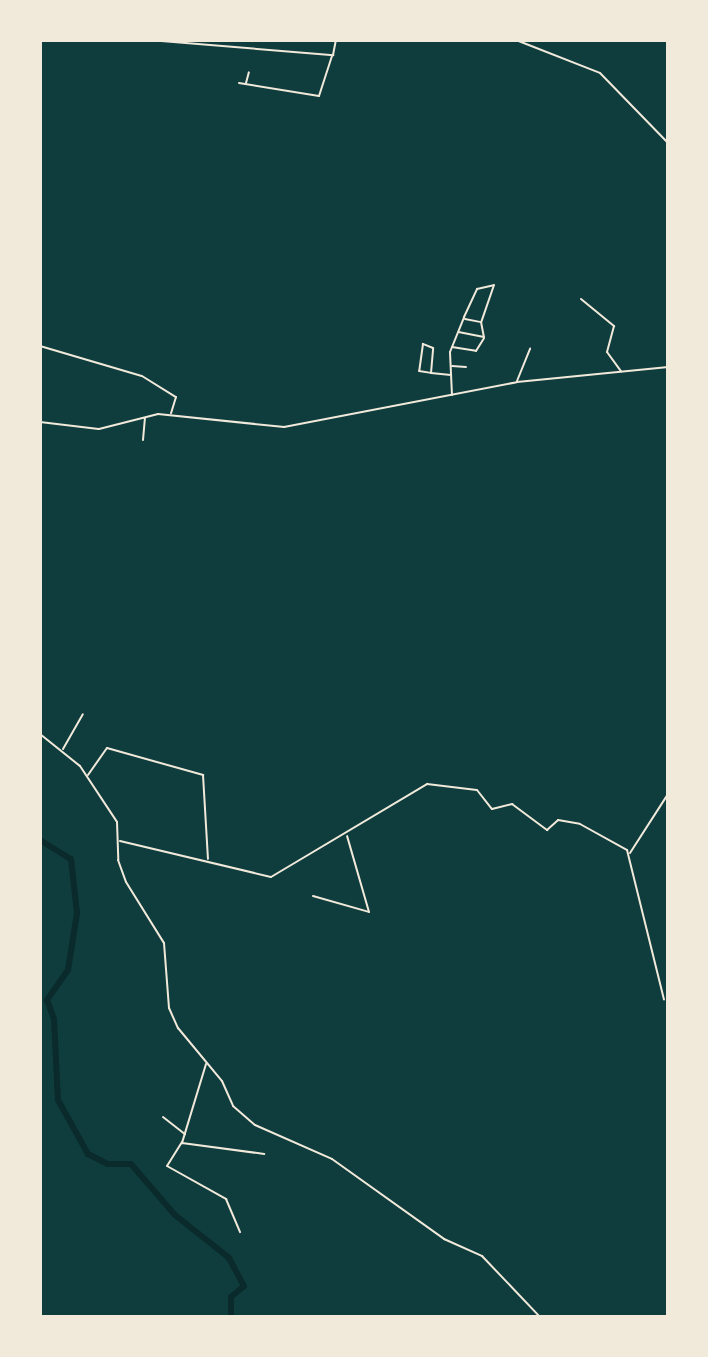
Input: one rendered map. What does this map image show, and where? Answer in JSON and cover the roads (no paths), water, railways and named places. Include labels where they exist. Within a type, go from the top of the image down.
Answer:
[{"type":"street","points":[[149,40],[333,55]]},
{"type":"street","points":[[239,83],[319,96],[333,55],[335,40]]},
{"type":"street","points":[[376,40],[382,40]]},
{"type":"street","points":[[390,40],[424,40]]},
{"type":"street","points":[[516,40],[600,73],[668,142]]},
{"type":"street","points":[[246,85],[249,72]]},
{"type":"street","points":[[452,347],[476,351],[485,337],[481,322],[495,288],[490,282],[477,289],[452,347],[452,395]]},
{"type":"street","points":[[581,299],[614,326],[607,352],[621,372]]},
{"type":"street","points":[[464,318],[481,322]]},
{"type":"street","points":[[458,332],[485,337]]},
{"type":"street","points":[[431,373],[433,348],[423,344],[417,369],[431,373],[452,375]]},
{"type":"street","points":[[40,346],[142,376],[176,397],[170,415]]},
{"type":"street","points":[[517,382],[530,349]]},
{"type":"street","points":[[451,366],[466,367]]},
{"type":"street","points":[[40,422],[99,429],[152,415],[170,415],[284,427],[517,382],[668,367]]},
{"type":"street","points":[[144,440],[145,417]]},
{"type":"street","points":[[63,750],[83,714]]},
{"type":"street","points":[[40,734],[63,750],[88,776],[117,822],[127,882],[164,943],[169,1008],[240,1115],[332,1159],[444,1239],[482,1256],[540,1317]]},
{"type":"street","points":[[88,776],[107,748],[203,775],[207,861]]},
{"type":"street","points":[[119,840],[271,877],[346,835],[427,784],[440,783],[479,791],[492,809],[512,804],[547,830],[558,820],[580,824],[629,853],[664,1000]]},
{"type":"street","points":[[629,853],[668,794]]},
{"type":"street","points":[[313,896],[369,912],[346,835]]},
{"type":"street","points":[[206,1063],[186,1135],[167,1166],[226,1199],[240,1232]]},
{"type":"street","points":[[163,1117],[186,1135]]},
{"type":"street","points":[[183,1141],[264,1154]]},
{"type":"waterway","points":[[40,840],[71,859],[77,913],[68,970],[47,1000],[54,1019],[58,1100],[88,1154],[108,1164],[131,1164],[175,1215],[229,1258],[244,1286],[231,1297],[231,1317]]}]
